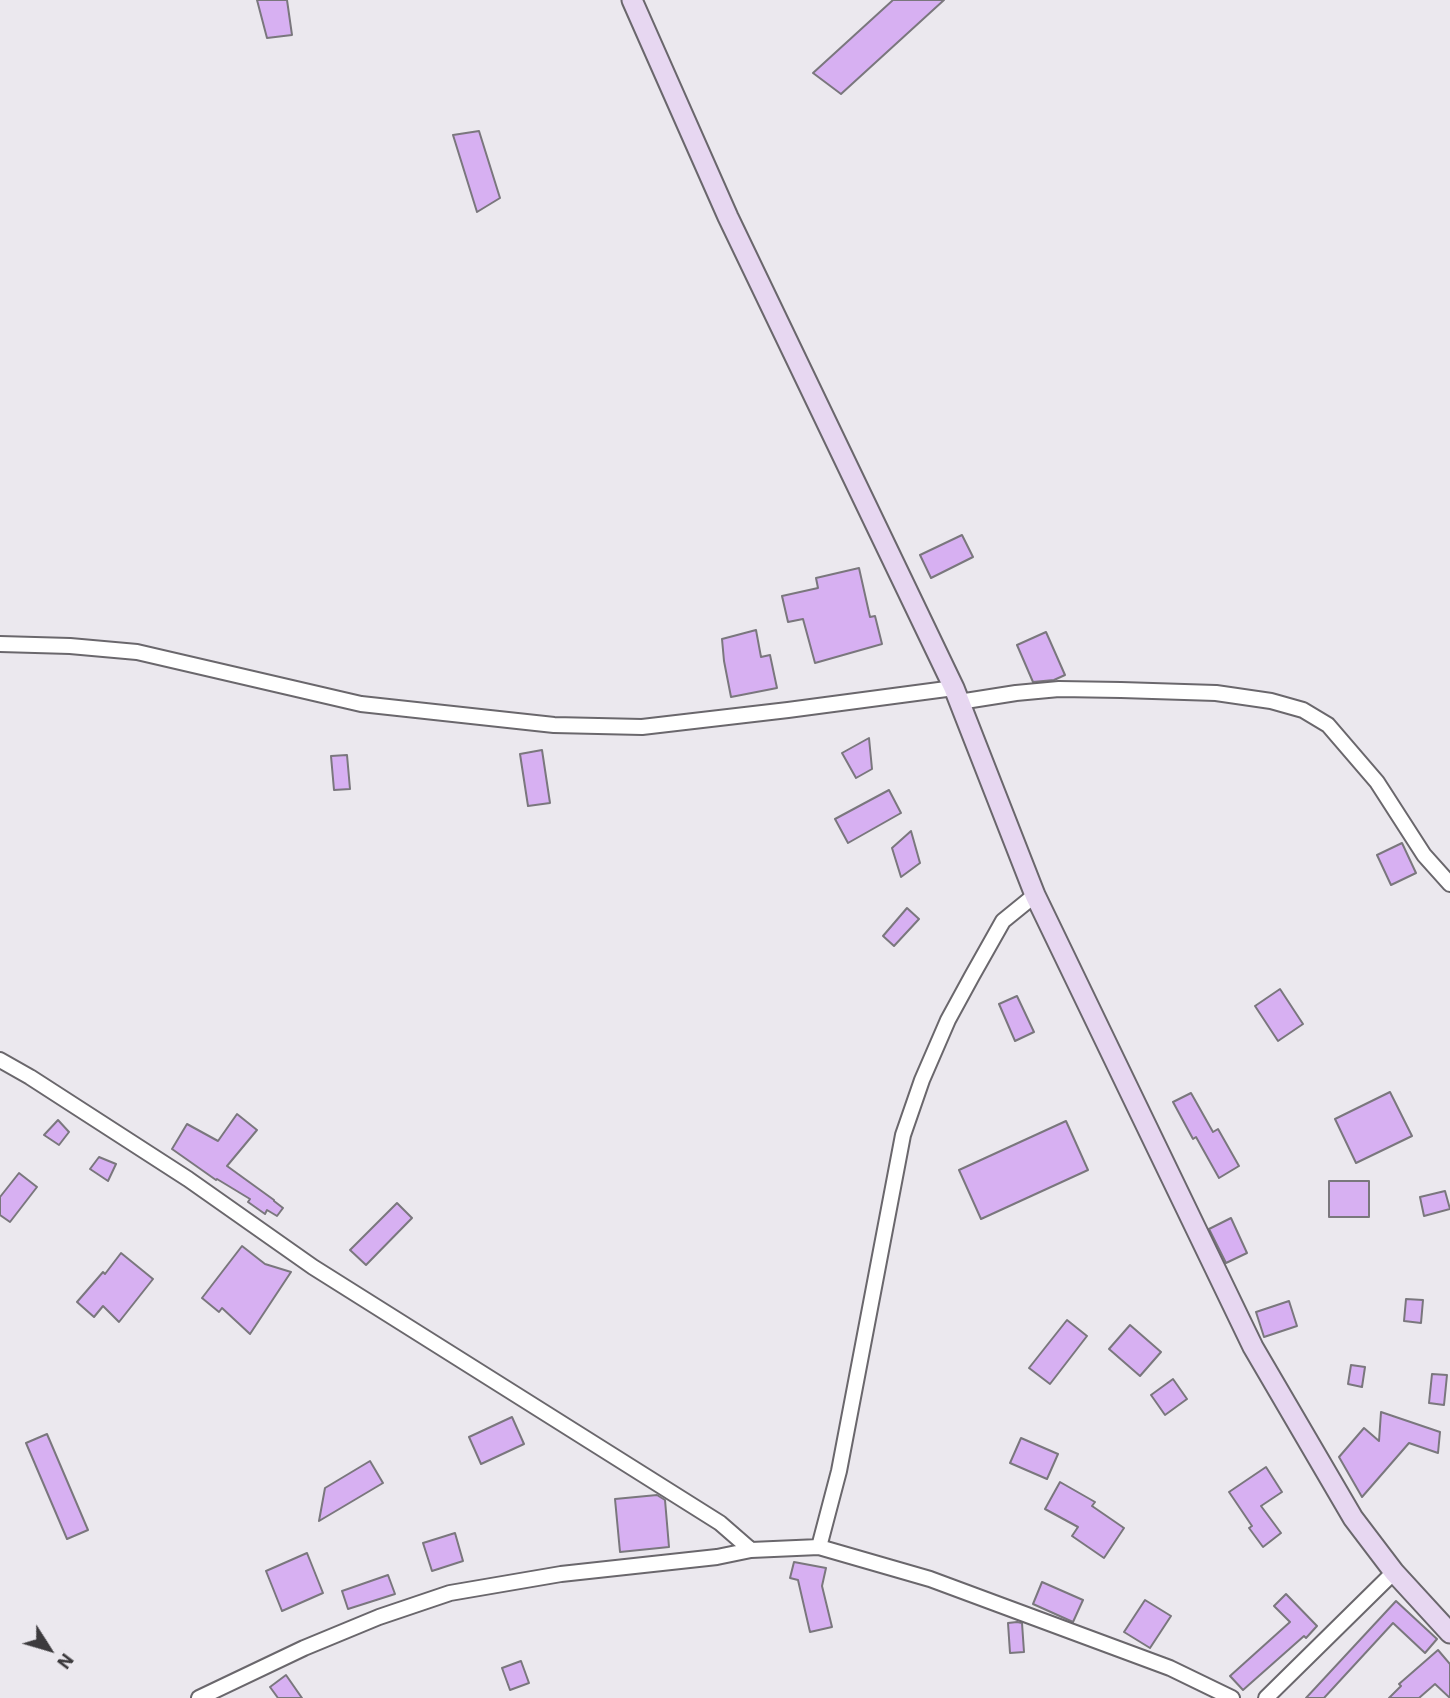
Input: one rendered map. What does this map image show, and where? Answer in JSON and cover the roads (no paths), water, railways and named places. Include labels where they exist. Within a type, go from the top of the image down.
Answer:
[{"type":"main road","points":[[630,1],[728,217],[957,695],[1035,895],[1253,1347],[1353,1518],[1394,1572],[1450,1633]]},
{"type":"street","points":[[0,644],[137,652],[361,704],[554,725],[642,727],[788,710],[957,695],[1038,691],[1121,690],[1216,694],[1271,701],[1303,710],[1328,725],[1377,782],[1424,855],[1450,884]]},
{"type":"street","points":[[819,1548],[839,1471],[903,1135],[922,1080],[948,1020],[972,976],[1003,921],[1035,895]]},
{"type":"street","points":[[0,1060],[188,1179],[313,1267],[720,1523],[751,1550]]},
{"type":"street","points":[[199,1698],[379,1617],[450,1593],[561,1574],[717,1557],[751,1550],[819,1548],[929,1579],[1047,1621],[1170,1668],[1232,1698]]},
{"type":"street","points":[[1266,1698],[1394,1572]]}]
